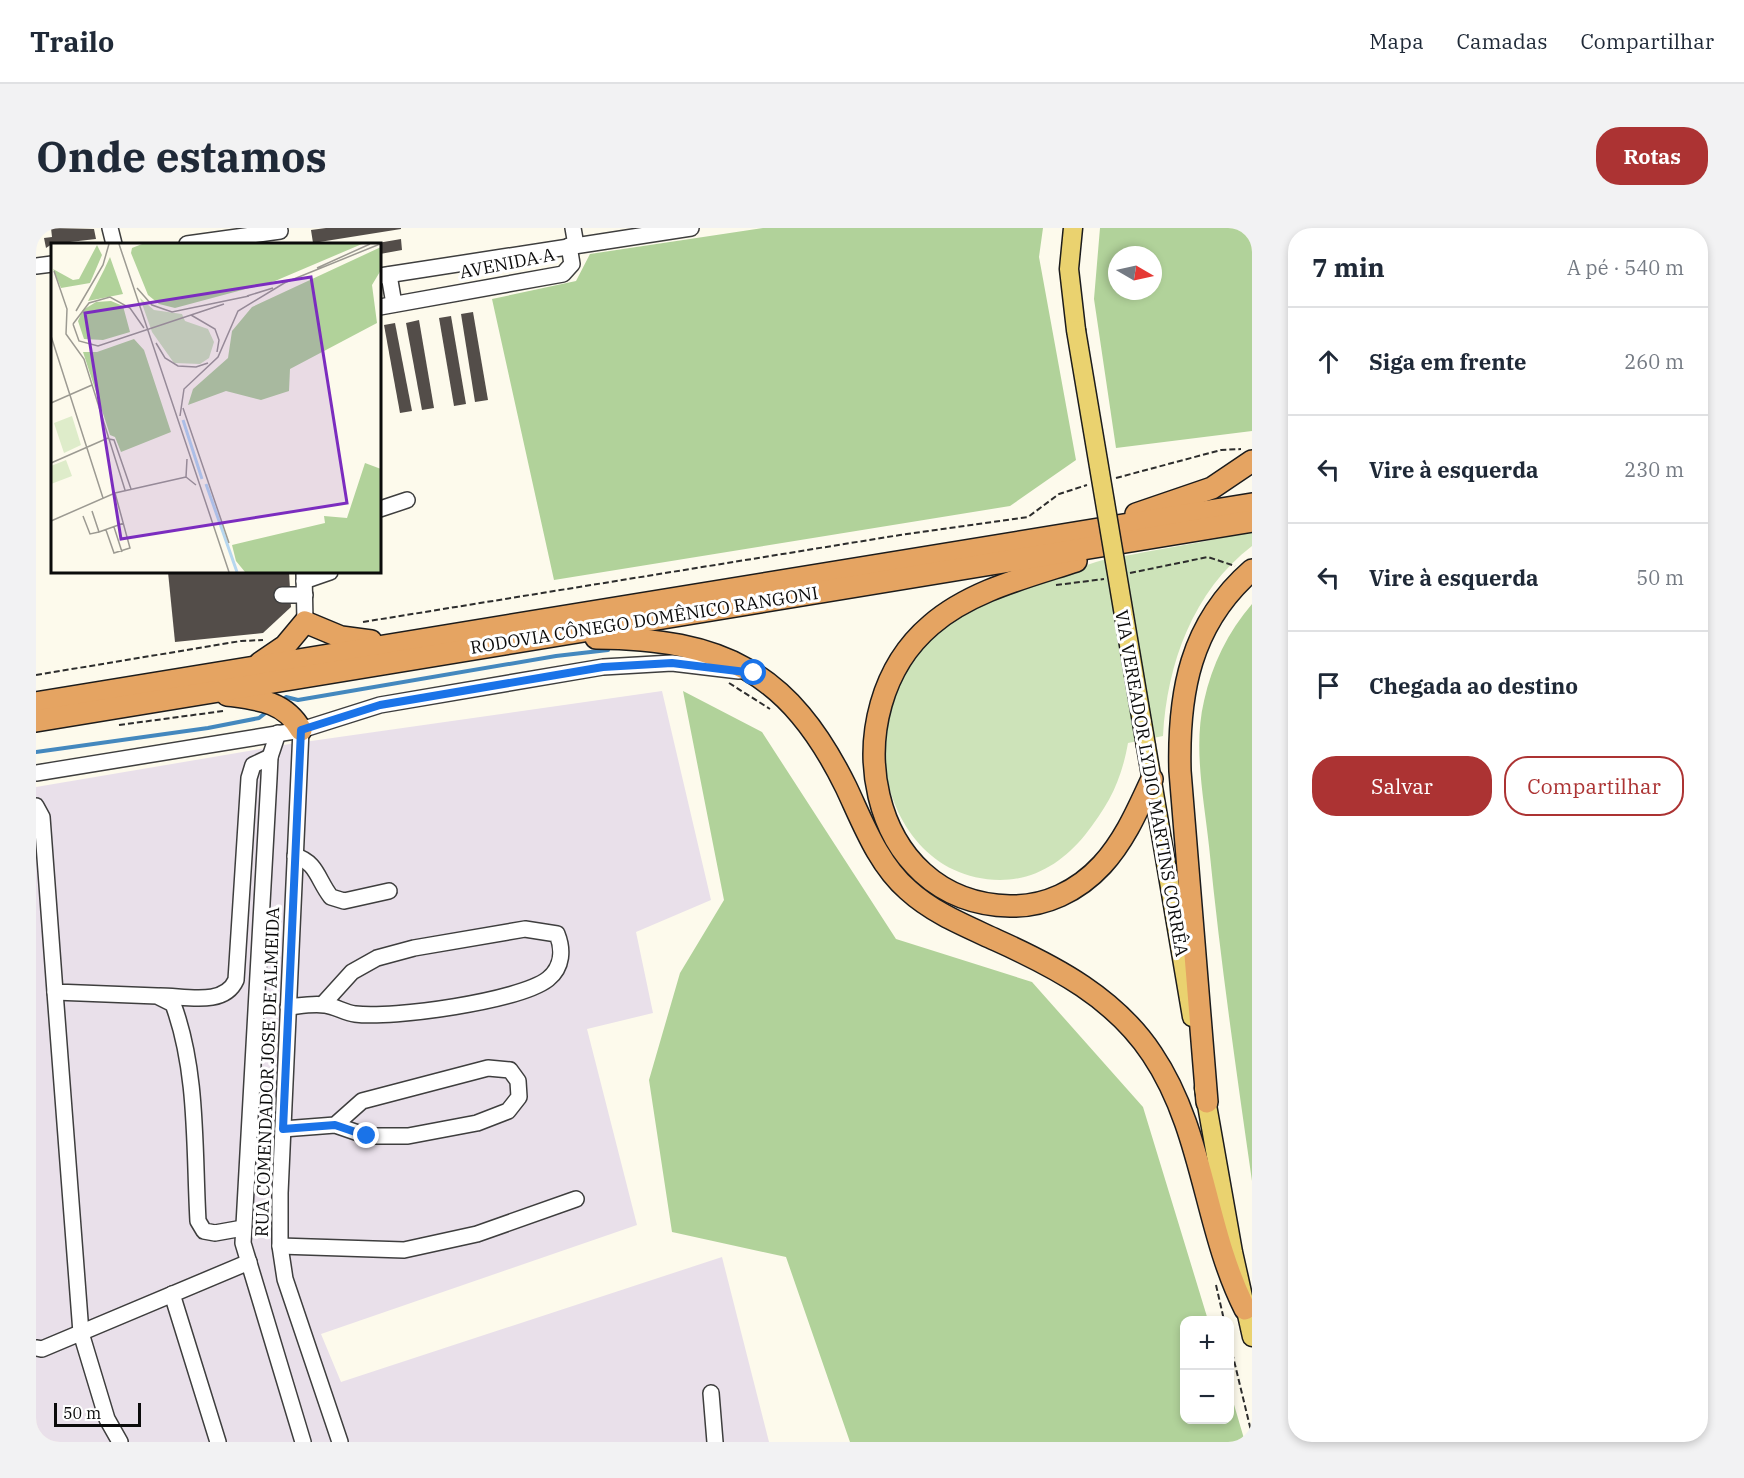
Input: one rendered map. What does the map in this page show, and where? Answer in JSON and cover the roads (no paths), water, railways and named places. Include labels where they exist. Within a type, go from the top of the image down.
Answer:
[{"type":"highway","points":[[1122,526],[1134,515],[1212,488],[1247,455]]},
{"type":"highway","name":"RODOVIA CÔNEGO DOMÊNICO RANGONI","points":[[36,703],[1252,504]]},
{"type":"highway","name":"RODOVIA CÔNEGO DOMÊNICO RANGONI","points":[[36,721],[1252,521]]},
{"type":"highway","points":[[1139,541],[985,593],[950,610],[930,626],[910,646],[894,670],[876,725],[874,763],[878,796],[885,819],[908,858],[932,880],[954,894],[1000,906],[1035,905],[1048,901],[1088,879],[1118,844],[1152,779]]},
{"type":"highway","points":[[1207,1102],[1180,771],[1180,719],[1189,666],[1220,606],[1246,569]]},
{"type":"highway","points":[[255,667],[285,646],[306,622],[341,637],[399,643]]},
{"type":"highway","points":[[541,637],[669,642],[701,650],[754,673],[783,696],[811,727],[831,758],[878,851],[908,890],[939,912],[1033,956],[1093,992],[1133,1030],[1152,1053],[1168,1079],[1189,1128],[1226,1264],[1245,1309]]},
{"type":"highway","points":[[206,692],[269,702],[291,714],[301,730]]},
{"type":"main road","name":"VIA VEREADOR LYDIO MARTINS CORRÊA","points":[[1073,228],[1069,269],[1076,330],[1207,1102],[1252,1336]]},
{"type":"street","points":[[110,228],[114,243]]},
{"type":"street","points":[[573,228],[573,246],[691,228]]},
{"type":"street","points":[[197,243],[280,235]]},
{"type":"street","name":"AVENIDA A","points":[[384,276],[573,246],[572,264],[563,273],[387,306]]},
{"type":"street","points":[[36,266],[51,264]]},
{"type":"street","points":[[459,264],[465,291]]},
{"type":"street","points":[[384,276],[387,306]]},
{"type":"street","points":[[381,507],[407,500]]},
{"type":"street","points":[[282,595],[328,573]]},
{"type":"street","points":[[304,583],[306,622]]},
{"type":"street","points":[[36,773],[301,730],[380,705],[603,667],[672,663],[754,673]]},
{"type":"street","name":"RUA COMENDADOR JOSE DE ALMEIDA","points":[[301,730],[280,1246],[285,1279],[340,1442]]},
{"type":"street","points":[[278,733],[270,757],[243,1243],[303,1442]]},
{"type":"street","points":[[55,992],[219,997],[231,991],[236,980],[249,778],[253,765],[270,757]]},
{"type":"street","points":[[36,806],[42,817],[81,1333],[107,1419],[120,1442]]},
{"type":"street","points":[[295,856],[306,859],[312,865],[331,897],[345,901],[389,891]]},
{"type":"street","points":[[288,1007],[323,1004],[356,1014],[416,1012],[516,995],[549,979],[559,964],[562,948],[557,934],[525,929],[414,948],[377,958],[352,972],[323,1004]]},
{"type":"street","points":[[157,996],[173,1004],[184,1034],[198,1221],[204,1231],[215,1233],[243,1228]]},
{"type":"street","points":[[283,1129],[335,1125],[367,1136],[408,1136],[477,1124],[508,1111],[519,1097],[518,1081],[510,1071],[488,1068],[429,1082],[362,1101],[335,1125]]},
{"type":"street","points":[[280,1246],[404,1250],[477,1234],[576,1199]]},
{"type":"street","points":[[36,1348],[42,1349],[249,1262]]},
{"type":"street","points":[[172,1294],[218,1442]]},
{"type":"street","points":[[711,1393],[715,1442]]},
{"type":"waterway","points":[[282,700],[286,697],[298,700],[556,656],[608,650]]},
{"type":"waterway","points":[[36,752],[208,728],[259,718],[268,711]]}]
